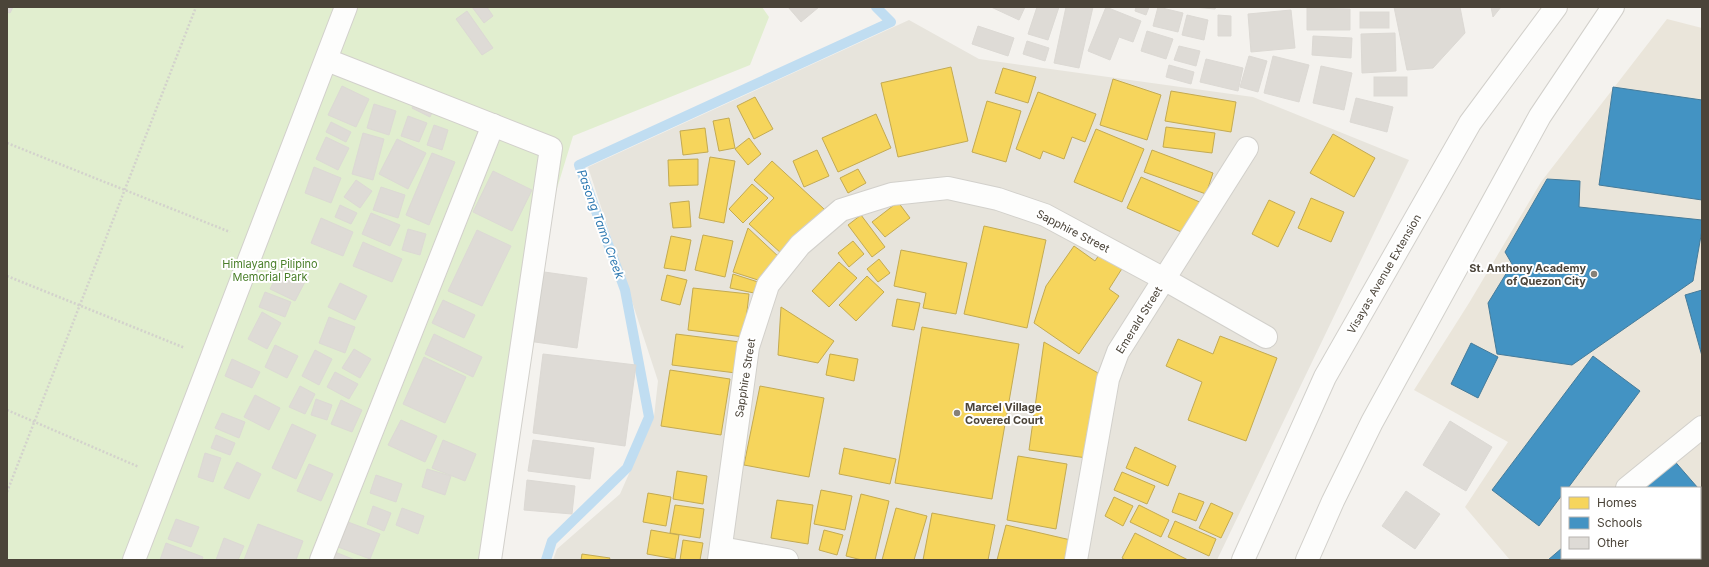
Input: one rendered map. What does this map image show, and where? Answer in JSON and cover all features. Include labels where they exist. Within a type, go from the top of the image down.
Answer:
[{"type":"street","points":[[134,560],[327,60],[346,7]]},
{"type":"street","name":"Visayas Avenue Extension","points":[[1242,560],[1329,370],[1470,123],[1556,7]]},
{"type":"street","points":[[1307,560],[1333,501],[1372,422],[1540,116],[1613,7]]},
{"type":"street","points":[[327,60],[551,148],[490,560]]},
{"type":"street","points":[[321,560],[493,125]]},
{"type":"street","name":"Emerald Street","points":[[1076,560],[1108,380],[1118,352],[1247,148]]},
{"type":"street","name":"Sapphire Street","points":[[720,554],[748,347],[768,285],[800,245],[842,210],[892,194],[948,188],[991,198],[1045,215],[1164,279],[1266,337]]},
{"type":"street","points":[[1628,487],[1702,427]]},
{"type":"street","points":[[720,554],[786,560]]},
{"type":"path","points":[[7,492],[196,7]]},
{"type":"path","points":[[7,144],[256,242]]},
{"type":"path","points":[[7,276],[211,358]]},
{"type":"path","points":[[7,410],[165,479]]},
{"type":"shaded area","name":"St. Anthony Academy of Quezon City","points":[[1667,19],[1702,28],[1702,507],[1701,508],[1701,487],[1561,487],[1561,559],[1640,559],[1638,560],[1510,560],[1465,507],[1508,442],[1414,390],[1469,303],[1541,182]]},
{"type":"shaded area","points":[[909,20],[979,59],[1253,97],[1409,160],[1217,560],[553,560],[557,549],[620,494],[654,417],[658,381],[588,167]]},
{"type":"green space","name":"Himlayang Pilipino Memorial Park","points":[[7,7],[762,7],[769,17],[750,65],[573,136],[540,244],[497,560],[7,560]]},
{"type":"building: Homes","points":[[951,67],[968,141],[898,157],[881,83]]},
{"type":"building: Homes","points":[[1003,68],[1036,77],[1028,103],[995,93]]},
{"type":"building: Homes","points":[[1113,79],[1161,95],[1147,140],[1100,125]]},
{"type":"building: Homes","points":[[1171,91],[1236,102],[1231,132],[1165,121]]},
{"type":"building: Homes","points":[[1038,92],[1096,114],[1085,142],[1072,137],[1064,159],[1043,151],[1040,159],[1016,149]]},
{"type":"building: Homes","points":[[755,97],[773,129],[754,139],[737,106]]},
{"type":"building: Homes","points":[[987,101],[1021,111],[1006,162],[972,152]]},
{"type":"building: Homes","points":[[876,114],[891,148],[838,172],[822,138]]},
{"type":"building: Homes","points":[[729,118],[735,148],[719,151],[713,121]]},
{"type":"building: Homes","points":[[1166,127],[1215,133],[1212,153],[1163,147]]},
{"type":"building: Homes","points":[[705,128],[708,152],[683,155],[680,131]]},
{"type":"building: Homes","points":[[1096,129],[1144,149],[1122,202],[1074,182]]},
{"type":"building: Homes","points":[[1333,134],[1375,158],[1354,197],[1310,173]]},
{"type":"building: Homes","points":[[749,138],[761,154],[748,165],[735,149]]},
{"type":"building: Homes","points":[[817,150],[829,176],[804,187],[793,161]]},
{"type":"building: Homes","points":[[1152,150],[1213,173],[1206,194],[1144,172]]},
{"type":"building: Homes","points":[[710,157],[735,161],[724,223],[699,218]]},
{"type":"building: Homes","points":[[698,159],[698,185],[669,186],[668,160]]},
{"type":"building: Homes","points":[[772,161],[824,209],[782,254],[749,224],[774,198],[754,180]]},
{"type":"building: Homes","points":[[858,169],[866,183],[848,193],[840,178]]},
{"type":"building: Homes","points":[[1141,177],[1202,203],[1188,235],[1127,208]]},
{"type":"building: Homes","points":[[752,184],[768,198],[743,223],[729,209]]},
{"type":"building: Homes","points":[[1311,198],[1344,212],[1331,242],[1298,228]]},
{"type":"building: Homes","points":[[1269,200],[1295,212],[1278,247],[1252,234]]},
{"type":"building: Homes","points":[[689,201],[691,227],[673,228],[670,203]]},
{"type":"building: Homes","points":[[898,202],[910,218],[885,237],[872,222]]},
{"type":"building: Homes","points":[[861,215],[885,247],[872,257],[848,225]]},
{"type":"building: Homes","points":[[984,226],[1046,240],[1027,328],[964,314]]},
{"type":"building: Homes","points":[[748,228],[780,258],[758,280],[733,272]]},
{"type":"building: Homes","points":[[703,235],[733,241],[725,277],[695,270]]},
{"type":"building: Homes","points":[[671,236],[691,240],[685,271],[664,268]]},
{"type":"building: Homes","points":[[853,241],[864,254],[849,267],[838,253]]},
{"type":"building: Homes","points":[[1074,246],[1095,261],[1101,252],[1123,267],[1109,289],[1119,296],[1079,354],[1034,323],[1046,286]]},
{"type":"building: Homes","points":[[901,250],[967,263],[956,314],[923,308],[926,293],[894,286]]},
{"type":"building: Homes","points":[[879,259],[890,273],[878,282],[867,269]]},
{"type":"building: Homes","points":[[839,262],[857,278],[829,307],[812,291]]},
{"type":"building: Homes","points":[[733,274],[758,282],[754,293],[730,288]]},
{"type":"building: Homes","points":[[667,275],[687,280],[680,305],[661,300]]},
{"type":"building: Homes","points":[[867,276],[884,292],[856,321],[839,305]]},
{"type":"building: Homes","points":[[693,288],[749,294],[744,337],[688,330]]},
{"type":"building: Homes","points":[[897,299],[920,303],[914,330],[892,326]]},
{"type":"building: Homes","points":[[781,307],[834,341],[818,363],[778,355]]},
{"type":"building: Homes","name":"Marcel Village Covered Court","points":[[922,327],[1019,344],[992,499],[895,483]]},
{"type":"building: Homes","points":[[676,334],[740,342],[736,373],[672,365]]},
{"type":"building: Homes","points":[[1220,336],[1277,358],[1246,441],[1188,420],[1202,382],[1166,366],[1178,339],[1213,354]]},
{"type":"building: Homes","points":[[1044,342],[1098,373],[1087,458],[1029,450]]},
{"type":"building: Homes","points":[[830,354],[858,359],[854,381],[826,375]]},
{"type":"building: Homes","points":[[670,370],[730,379],[721,435],[661,426]]},
{"type":"building: Homes","points":[[760,386],[824,398],[809,477],[744,465]]},
{"type":"building: Homes","points":[[1135,447],[1176,466],[1168,486],[1126,468]]},
{"type":"building: Homes","points":[[844,448],[896,459],[890,484],[839,474]]},
{"type":"building: Homes","points":[[1018,456],[1067,464],[1056,529],[1007,520]]},
{"type":"building: Homes","points":[[677,471],[707,476],[703,504],[673,499]]},
{"type":"building: Homes","points":[[1122,472],[1155,486],[1147,504],[1114,490]]},
{"type":"building: Homes","points":[[821,490],[852,496],[845,530],[814,524]]},
{"type":"building: Homes","points":[[648,493],[671,497],[666,526],[643,522]]},
{"type":"building: Homes","points":[[1179,493],[1204,502],[1196,521],[1172,512]]},
{"type":"building: Homes","points":[[861,494],[889,501],[875,560],[862,560],[846,556]]},
{"type":"building: Homes","points":[[1114,497],[1133,506],[1123,526],[1105,516]]},
{"type":"building: Homes","points":[[777,500],[813,505],[808,544],[771,538]]},
{"type":"building: Homes","points":[[1211,503],[1233,513],[1221,538],[1199,528]]},
{"type":"building: Homes","points":[[675,505],[704,509],[700,538],[670,533]]},
{"type":"building: Homes","points":[[1139,505],[1169,520],[1161,537],[1130,522]]},
{"type":"building: Homes","points":[[896,508],[927,516],[914,560],[882,560]]},
{"type":"building: Homes","points":[[932,513],[995,525],[988,560],[923,560]]},
{"type":"building: Homes","points":[[1175,521],[1216,539],[1209,556],[1168,537]]},
{"type":"building: Homes","points":[[1006,525],[1075,541],[1071,560],[997,560]]},
{"type":"building: Homes","points":[[651,530],[679,535],[675,559],[647,554]]},
{"type":"building: Homes","points":[[824,530],[843,535],[837,555],[819,550]]},
{"type":"building: Homes","points":[[1135,533],[1188,560],[1125,560],[1122,558]]},
{"type":"building: Homes","points":[[683,540],[703,543],[700,560],[680,560]]},
{"type":"building: Homes","points":[[582,554],[610,558],[609,560],[581,560]]},
{"type":"building: Schools","points":[[1613,87],[1702,100],[1702,200],[1599,185]]},
{"type":"building: Schools","points":[[1547,179],[1580,181],[1579,207],[1702,220],[1702,230],[1693,281],[1572,365],[1497,354],[1488,303],[1512,264],[1505,252]]},
{"type":"building: Schools","points":[[1702,290],[1702,356],[1685,295]]},
{"type":"building: Schools","points":[[1471,343],[1498,357],[1478,398],[1451,384]]},
{"type":"building: Schools","points":[[1593,356],[1640,391],[1569,487],[1561,487],[1561,496],[1539,526],[1492,490]]},
{"type":"building: Schools","points":[[1671,457],[1697,487],[1635,487]]},
{"type":"building: Schools","points":[[1561,549],[1561,559],[1630,559],[1629,560],[1548,560]]},
{"type":"building: Other","points":[[7,7],[13,7],[10,13],[7,12]]},
{"type":"building: Other","points":[[472,7],[487,7],[493,16],[484,23]]},
{"type":"building: Other","points":[[788,7],[819,7],[801,22]]},
{"type":"building: Other","points":[[991,7],[1025,7],[1019,20]]},
{"type":"building: Other","points":[[1037,7],[1059,7],[1048,40],[1028,34]]},
{"type":"building: Other","points":[[1066,7],[1093,7],[1079,68],[1054,63]]},
{"type":"building: Other","points":[[1106,7],[1141,21],[1133,42],[1119,37],[1110,60],[1088,51]]},
{"type":"building: Other","points":[[1136,7],[1149,7],[1146,15],[1135,11]]},
{"type":"building: Other","points":[[1158,7],[1183,13],[1178,32],[1153,26]]},
{"type":"building: Other","points":[[1194,7],[1216,7],[1215,9]]},
{"type":"building: Other","points":[[1394,7],[1460,7],[1465,33],[1433,68],[1407,70]]},
{"type":"building: Other","points":[[1491,7],[1501,7],[1493,17]]},
{"type":"building: Other","points":[[1307,8],[1350,9],[1350,30],[1307,30]]},
{"type":"building: Other","points":[[1291,10],[1295,48],[1251,52],[1248,14]]},
{"type":"building: Other","points":[[467,11],[493,48],[482,55],[456,19]]},
{"type":"building: Other","points":[[1360,12],[1389,12],[1389,28],[1360,28]]},
{"type":"building: Other","points":[[1187,15],[1208,20],[1204,40],[1182,35]]},
{"type":"building: Other","points":[[1218,15],[1231,16],[1231,36],[1218,36]]},
{"type":"building: Other","points":[[978,26],[1014,38],[1008,56],[972,44]]},
{"type":"building: Other","points":[[1147,31],[1173,39],[1166,59],[1141,51]]},
{"type":"building: Other","points":[[1395,33],[1396,71],[1362,73],[1361,34]]},
{"type":"building: Other","points":[[1313,36],[1352,38],[1351,58],[1312,55]]},
{"type":"building: Other","points":[[1027,41],[1049,48],[1045,61],[1023,54]]},
{"type":"building: Other","points":[[1179,46],[1200,51],[1196,66],[1174,60]]},
{"type":"building: Other","points":[[1249,56],[1267,61],[1258,92],[1240,87]]},
{"type":"building: Other","points":[[1273,56],[1309,65],[1299,102],[1264,93]]},
{"type":"building: Other","points":[[1206,59],[1243,68],[1238,91],[1200,82]]},
{"type":"building: Other","points":[[1169,65],[1194,72],[1191,84],[1166,77]]},
{"type":"building: Other","points":[[1321,66],[1352,73],[1344,110],[1313,103]]},
{"type":"building: Other","points":[[1374,77],[1407,77],[1407,96],[1374,96]]},
{"type":"building: Other","points":[[342,86],[369,99],[356,127],[328,115]]},
{"type":"building: Other","points":[[417,98],[435,106],[430,117],[412,108]]},
{"type":"building: Other","points":[[1356,98],[1393,107],[1387,132],[1350,122]]},
{"type":"building: Other","points":[[374,104],[396,111],[389,135],[367,128]]},
{"type":"building: Other","points":[[408,116],[427,123],[419,142],[401,136]]},
{"type":"building: Other","points":[[331,122],[351,132],[346,142],[326,132]]},
{"type":"building: Other","points":[[434,125],[448,130],[442,150],[427,145]]},
{"type":"building: Other","points":[[363,133],[384,139],[373,180],[352,174]]},
{"type":"building: Other","points":[[326,137],[349,148],[338,170],[316,159]]},
{"type":"building: Other","points":[[397,139],[426,153],[408,189],[379,174]]},
{"type":"building: Other","points":[[432,153],[455,162],[429,225],[406,215]]},
{"type":"building: Other","points":[[314,167],[341,178],[331,203],[305,193]]},
{"type":"building: Other","points":[[493,171],[532,190],[512,231],[473,212]]},
{"type":"building: Other","points":[[356,180],[372,191],[360,208],[344,197]]},
{"type":"building: Other","points":[[381,187],[405,195],[398,218],[373,210]]},
{"type":"building: Other","points":[[340,205],[357,213],[351,224],[335,217]]},
{"type":"building: Other","points":[[371,213],[400,225],[390,246],[362,234]]},
{"type":"building: Other","points":[[321,218],[353,232],[343,256],[311,243]]},
{"type":"building: Other","points":[[408,229],[426,234],[420,255],[402,250]]},
{"type":"building: Other","points":[[477,230],[511,246],[482,306],[448,291]]},
{"type":"building: Other","points":[[363,242],[402,259],[392,282],[353,266]]},
{"type":"building: Other","points":[[283,263],[308,276],[295,301],[270,289]]},
{"type":"building: Other","points":[[537,271],[587,278],[577,348],[528,341]]},
{"type":"building: Other","points":[[340,283],[367,296],[355,320],[328,307]]},
{"type":"building: Other","points":[[265,292],[291,302],[285,317],[259,307]]},
{"type":"building: Other","points":[[443,300],[475,315],[464,338],[432,323]]},
{"type":"building: Other","points":[[262,312],[281,323],[267,349],[248,339]]},
{"type":"building: Other","points":[[329,317],[355,327],[345,353],[319,343]]},
{"type":"building: Other","points":[[434,334],[482,357],[473,377],[425,354]]},
{"type":"building: Other","points":[[275,345],[298,356],[287,378],[265,367]]},
{"type":"building: Other","points":[[354,349],[371,359],[360,378],[342,368]]},
{"type":"building: Other","points":[[315,350],[332,359],[319,385],[302,376]]},
{"type":"building: Other","points":[[543,354],[636,365],[625,446],[533,433]]},
{"type":"building: Other","points":[[424,357],[466,377],[445,423],[403,404]]},
{"type":"building: Other","points":[[232,359],[260,372],[252,388],[225,376]]},
{"type":"building: Other","points":[[335,372],[358,384],[349,399],[327,387]]},
{"type":"building: Other","points":[[300,386],[315,394],[305,414],[289,407]]},
{"type":"building: Other","points":[[255,395],[280,408],[269,430],[244,417]]},
{"type":"building: Other","points":[[316,399],[332,405],[327,420],[311,415]]},
{"type":"building: Other","points":[[341,400],[362,410],[352,432],[331,424]]},
{"type":"building: Other","points":[[222,413],[245,422],[239,438],[215,428]]},
{"type":"building: Other","points":[[401,420],[437,436],[425,462],[388,445]]},
{"type":"building: Other","points":[[1450,421],[1492,447],[1466,491],[1423,465]]},
{"type":"building: Other","points":[[292,424],[316,435],[296,479],[272,468]]},
{"type":"building: Other","points":[[216,435],[235,443],[230,455],[211,448]]},
{"type":"building: Other","points":[[443,440],[476,454],[465,481],[432,468]]},
{"type":"building: Other","points":[[533,440],[594,448],[590,479],[528,471]]},
{"type":"building: Other","points":[[205,453],[221,458],[213,482],[198,477]]},
{"type":"building: Other","points":[[237,462],[261,474],[249,499],[224,488]]},
{"type":"building: Other","points":[[309,464],[333,474],[321,501],[297,491]]},
{"type":"building: Other","points":[[427,469],[451,476],[445,495],[422,487]]},
{"type":"building: Other","points":[[376,475],[402,484],[396,502],[370,493]]},
{"type":"building: Other","points":[[527,480],[575,486],[572,514],[524,510]]},
{"type":"building: Other","points":[[1406,491],[1440,514],[1415,549],[1382,526]]},
{"type":"building: Other","points":[[373,506],[391,513],[384,531],[367,524]]},
{"type":"building: Other","points":[[402,508],[424,516],[418,534],[396,525]]},
{"type":"building: Other","points":[[1702,512],[1702,560],[1650,559],[1701,559]]},
{"type":"building: Other","points":[[176,519],[199,527],[191,547],[168,539]]},
{"type":"building: Other","points":[[348,522],[380,534],[370,559],[338,547]]},
{"type":"building: Other","points":[[258,524],[303,541],[296,560],[244,560]]},
{"type":"building: Other","points":[[224,538],[244,546],[238,560],[216,560]]},
{"type":"building: Other","points":[[166,543],[203,557],[202,560],[160,560]]},
{"type":"building: Other","points":[[335,552],[355,560],[332,560]]},
{"type":"waterway","name":"Pasong Tamo Creek","points":[[546,560],[552,541],[627,468],[649,417],[625,290],[579,165],[891,22],[876,7]]},
{"type":"place","name":"St. Anthony Academy of Quezon City","points":[[1594,274]]},
{"type":"place","name":"Marcel Village Covered Court","points":[[957,413]]}]
